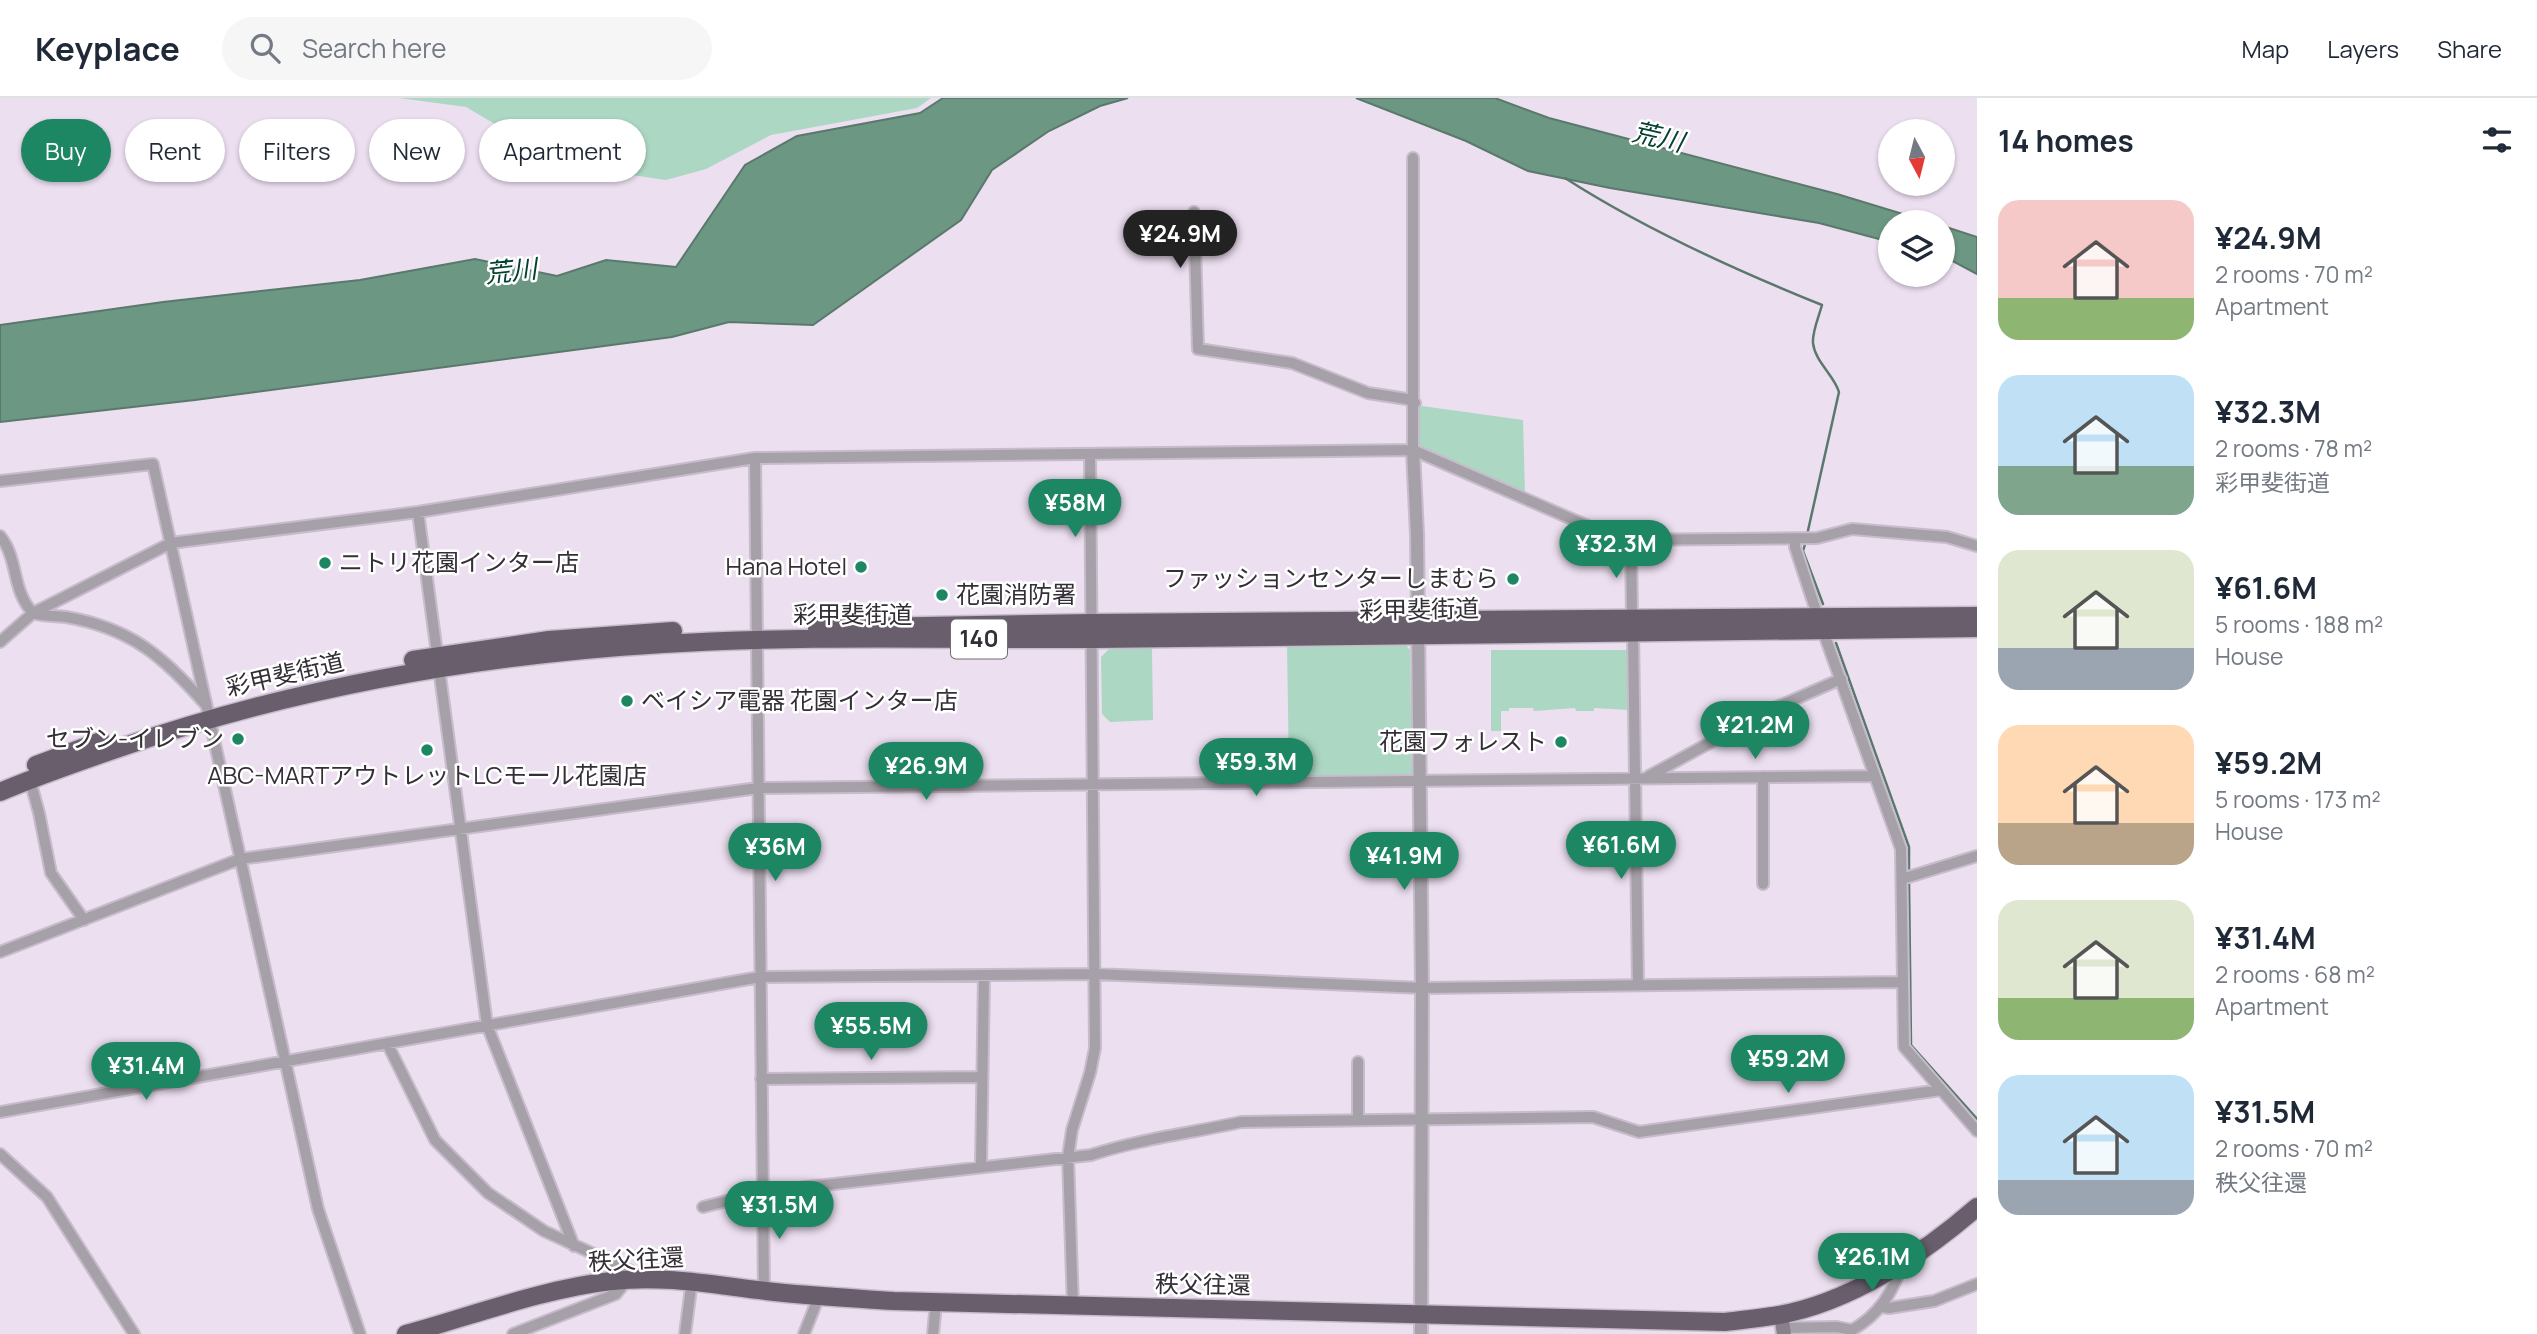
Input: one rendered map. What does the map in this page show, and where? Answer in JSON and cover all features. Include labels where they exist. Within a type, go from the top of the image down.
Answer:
[{"type":"highway","name":"彩甲斐街道","points":[[1821,624],[1977,616]]},
{"type":"highway","name":"彩甲斐街道","points":[[0,779],[69,752],[209,713],[438,662],[757,634],[1821,624],[1977,628]]},
{"type":"highway","name":"彩甲斐街道","points":[[0,792],[209,713]]},
{"type":"highway","name":"秩父往還","points":[[406,1334],[565,1289],[651,1279],[692,1280],[819,1296],[936,1303],[1782,1326],[1902,1265],[1947,1233],[1977,1207]]},
{"type":"street","points":[[1413,158],[1413,450],[1418,628],[1423,1119],[1421,1334]]},
{"type":"street","points":[[1194,212],[1198,349],[1292,363],[1368,393],[1407,399],[1415,403]]},
{"type":"street","points":[[0,642],[33,613],[171,543],[418,512],[755,458],[1413,450],[1620,540],[1803,538],[1852,529],[1947,537],[1977,546]]},
{"type":"street","points":[[1073,1307],[1068,1157],[1072,1130],[1095,1048],[1090,455]]},
{"type":"street","points":[[755,458],[764,1291]]},
{"type":"street","points":[[0,481],[153,464],[318,1209],[360,1334]]},
{"type":"street","points":[[418,512],[488,1025],[574,1246]]},
{"type":"street","points":[[0,537],[13,564],[18,591],[25,605],[33,613],[41,616],[64,616],[112,629],[137,640],[161,659],[209,713]]},
{"type":"street","points":[[1803,538],[1795,547],[1901,849],[1908,877],[1903,982],[1908,1011],[1904,1047],[1977,1130]]},
{"type":"street","points":[[1631,540],[1632,626],[1640,778],[1638,985]]},
{"type":"street","points":[[1640,778],[1768,711],[1841,679]]},
{"type":"street","points":[[0,952],[240,859],[758,788],[1875,776]]},
{"type":"street","points":[[1763,777],[1763,884]]},
{"type":"street","points":[[30,780],[51,873],[84,920]]},
{"type":"street","points":[[1908,877],[1977,856]]},
{"type":"street","points":[[0,1112],[760,978],[1096,974],[1422,988],[1903,982]]},
{"type":"street","points":[[981,1166],[984,975]]},
{"type":"street","points":[[387,1043],[435,1140],[488,1193],[515,1214],[574,1246],[651,1279]]},
{"type":"street","points":[[1357,1120],[1358,1062]]},
{"type":"street","points":[[761,1079],[982,1077]]},
{"type":"street","points":[[702,1207],[762,1192],[1091,1155],[1139,1140],[1187,1134],[1241,1122],[1593,1117],[1639,1132],[1941,1090]]},
{"type":"street","points":[[0,1154],[47,1197],[134,1334]]},
{"type":"street","points":[[1782,1326],[1837,1327],[1854,1332],[1882,1307],[1902,1265]]},
{"type":"street","points":[[513,1334],[616,1294],[627,1280]]},
{"type":"street","points":[[685,1334],[692,1280]]},
{"type":"street","points":[[1882,1307],[1934,1301],[1977,1284]]},
{"type":"street","points":[[804,1334],[819,1296]]},
{"type":"street","points":[[933,1334],[936,1303]]},
{"type":"shaded area","points":[[399,98],[931,98],[917,108],[771,135],[706,169],[666,180],[646,177],[646,119],[486,119],[466,107]]},
{"type":"shaded area","points":[[1422,406],[1523,420],[1525,494],[1418,446],[1419,408]]},
{"type":"shaded area","points":[[1406,645],[1410,650],[1412,775],[1408,778],[1292,778],[1289,775],[1287,646]]},
{"type":"shaded area","points":[[1110,648],[1152,648],[1153,720],[1110,722],[1102,714],[1101,657]]},
{"type":"shaded area","points":[[1491,650],[1629,650],[1629,710],[1594,708],[1594,711],[1576,711],[1575,708],[1534,711],[1533,708],[1509,708],[1509,711],[1501,711],[1501,731],[1491,731]]},
{"type":"water","name":"荒川","points":[[943,98],[1128,98],[1100,106],[1049,131],[992,170],[961,220],[813,325],[729,322],[672,337],[195,400],[0,422],[0,325],[163,302],[360,280],[475,259],[557,276],[606,260],[676,267],[745,165],[797,136],[920,113]]},
{"type":"water","points":[[1356,98],[1495,98],[1549,118],[1890,210],[1878,210],[1878,239],[1819,223],[1610,188],[1528,171],[1466,141]]},
{"type":"water","points":[[1955,230],[1977,237],[1977,274],[1955,262]]},
{"type":"waterway","points":[[1565,178],[1690,248],[1822,305],[1815,329],[1814,350],[1839,392],[1807,535]]},
{"type":"waterway","points":[[1806,541],[1803,551],[1823,604]]},
{"type":"waterway","points":[[1836,643],[1909,847],[1909,875]]},
{"type":"waterway","points":[[1909,881],[1911,1045],[1977,1119]]},
{"type":"place","name":"ニトリ花園インター店","points":[[325,563]]},
{"type":"place","name":"Hana Hotel","points":[[861,567]]},
{"type":"place","name":"ファッションセンターしまむら","points":[[1513,579]]},
{"type":"place","name":"花園消防署","points":[[942,595]]},
{"type":"place","name":"ベイシア電器 花園インター店","points":[[627,701]]},
{"type":"place","name":"セブン-イレブン","points":[[238,739]]},
{"type":"place","name":"花園フォレスト","points":[[1561,742]]},
{"type":"place","name":"ABC-MARTアウトレットLCモール花園店","points":[[427,750]]}]
